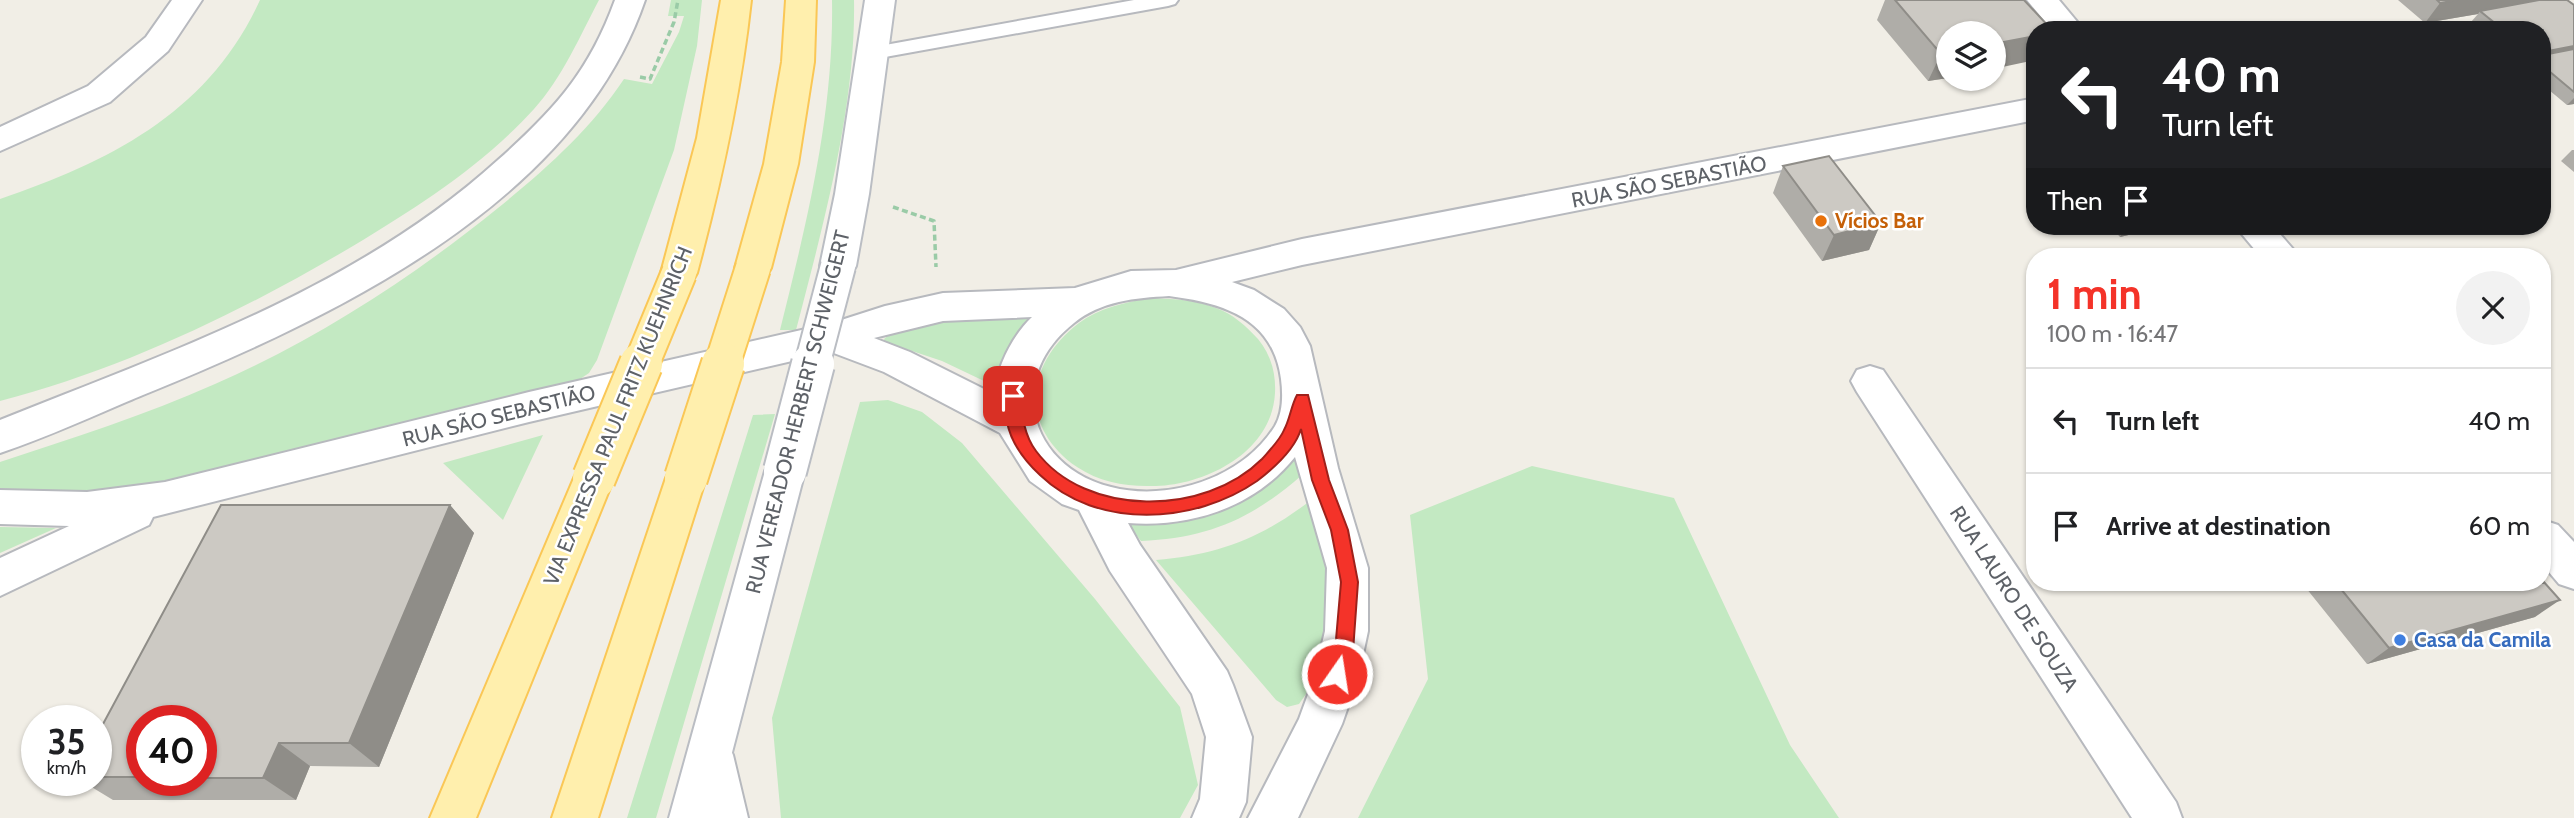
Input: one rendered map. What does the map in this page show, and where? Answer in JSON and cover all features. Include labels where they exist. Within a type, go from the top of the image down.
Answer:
[{"type":"main road","name":"VIA EXPRESSA PAUL FRITZ KUEHNRICH","points":[[453,818],[679,273],[705,181],[728,72],[736,0]]},
{"type":"main road","points":[[575,818],[753,268],[781,164],[798,62],[801,0]]},
{"type":"street","points":[[0,140],[100,93],[157,44],[187,0]]},
{"type":"street","points":[[0,437],[237,341],[341,288],[430,235],[510,172],[573,107],[621,30],[630,0]]},
{"type":"street","name":"RUA VEREADOR HERBERT SCHWEIGERT","points":[[692,818],[838,266],[852,194],[880,0]]},
{"type":"street","points":[[2042,0],[2062,21]]},
{"type":"street","name":"RUA SÃO SEBASTIÃO","points":[[1182,282],[1236,266],[1302,252],[2026,111]]},
{"type":"street","points":[[2261,235],[2273,248]]},
{"type":"street","points":[[1271,319],[1275,285],[1302,252]]},
{"type":"street","points":[[1271,818],[1323,721],[1344,651],[1349,582],[1339,530],[1321,480],[1302,399],[1300,370],[1290,342],[1271,319],[1231,293],[1182,282],[1161,281],[1119,286],[1080,302],[1054,320],[1033,342],[1019,368],[1013,396],[1015,423],[1030,455],[1058,482],[1096,500],[1140,509],[1188,505],[1231,490],[1266,465],[1291,434],[1302,399]]},
{"type":"street","name":"RUA SÃO SEBASTIÃO","points":[[0,507],[87,509],[165,499],[529,407],[833,337],[885,320],[943,307],[1080,302]]},
{"type":"street","points":[[833,337],[897,362],[1015,423]]},
{"type":"street","name":"RUA LAURO DE SOUZA","points":[[1870,381],[2159,818]]},
{"type":"street","name":"RUA SÃO SEBASTIÃO","points":[[0,578],[165,499]]},
{"type":"street","points":[[1096,500],[1125,558],[1211,685],[1229,737],[1223,803],[1215,818]]},
{"type":"street","points":[[2551,546],[2574,571]]},
{"type":"street","points":[[710,755],[725,818]]},
{"type":"lane","points":[[874,53],[1168,0]]},
{"type":"path","points":[[852,194],[934,221],[936,268]]},
{"type":"green space","points":[[260,0],[599,0],[562,70],[534,109],[493,149],[426,200],[311,270],[182,336],[92,372],[0,401],[0,199],[80,168],[118,149],[185,102],[213,73],[239,39]]},
{"type":"green space","points":[[671,0],[702,0],[697,46],[674,150],[597,360],[589,373],[571,385],[185,484],[77,497],[0,490],[0,462],[135,416],[253,367],[363,305],[466,234],[550,164],[597,115],[624,79],[652,84],[679,32],[684,16],[668,16]]},
{"type":"green space","points":[[832,0],[854,0],[850,82],[844,124],[827,208],[796,330],[780,330],[809,208],[824,126],[829,84]]},
{"type":"green space","points":[[1148,298],[1199,303],[1234,317],[1263,345],[1272,365],[1275,393],[1271,415],[1261,434],[1247,450],[1230,463],[1189,481],[1138,486],[1119,484],[1085,472],[1058,451],[1045,433],[1038,415],[1036,395],[1039,376],[1048,357],[1061,339],[1079,323],[1103,310]]},
{"type":"green space","points":[[1037,312],[990,379],[984,381],[942,361],[885,342],[884,339],[890,334],[963,317]]},
{"type":"green space","points":[[888,400],[922,412],[962,443],[1095,599],[1180,707],[1198,785],[1180,818],[781,818],[772,718],[860,402]]},
{"type":"green space","points":[[775,414],[656,818],[627,818],[753,415]]},
{"type":"green space","points":[[543,435],[503,520],[443,463]]},
{"type":"green space","points":[[1295,454],[1302,475],[1265,503],[1228,523],[1187,536],[1141,541],[1127,523],[1175,519],[1221,509],[1262,489]]},
{"type":"green space","points":[[1532,466],[1674,498],[1790,745],[1839,818],[1358,818],[1428,679],[1410,515]]},
{"type":"green space","points":[[1311,500],[1327,545],[1332,609],[1306,694],[1299,704],[1287,707],[1276,700],[1156,560],[1199,554],[1238,542],[1275,525]]},
{"type":"green space","points":[[0,527],[56,528],[0,553]]},
{"type":"building","points":[[1895,0],[2024,0],[2044,21],[2026,21],[2026,38],[2006,42],[2006,21],[1936,21],[1936,48]]},
{"type":"building","points":[[2437,0],[2458,0],[2440,3]]},
{"type":"building","points":[[2539,0],[2567,0],[2574,5],[2574,46],[2551,50],[2551,21],[2492,21],[2480,11]]},
{"type":"building","points":[[2574,49],[2574,92],[2551,73],[2551,53]]},
{"type":"building","points":[[1829,156],[1881,223],[1834,235],[1783,166]]},
{"type":"building","points":[[221,505],[450,505],[349,743],[279,743],[263,778],[217,778],[217,705],[126,705],[126,777],[112,777],[112,707]]},
{"type":"building","points":[[2551,590],[2560,600],[2389,648],[2343,591]]},
{"type":"place","name":"Vícios Bar","points":[[1821,221]]},
{"type":"place","name":"Casa da Camila","points":[[2400,640]]},
{"type":"route","points":[[1013,396],[1015,423],[1030,455],[1058,482],[1096,500],[1140,509],[1188,505],[1231,490],[1266,465],[1291,434],[1302,399],[1321,480],[1339,530],[1349,582],[1344,651],[1337,674]]}]
